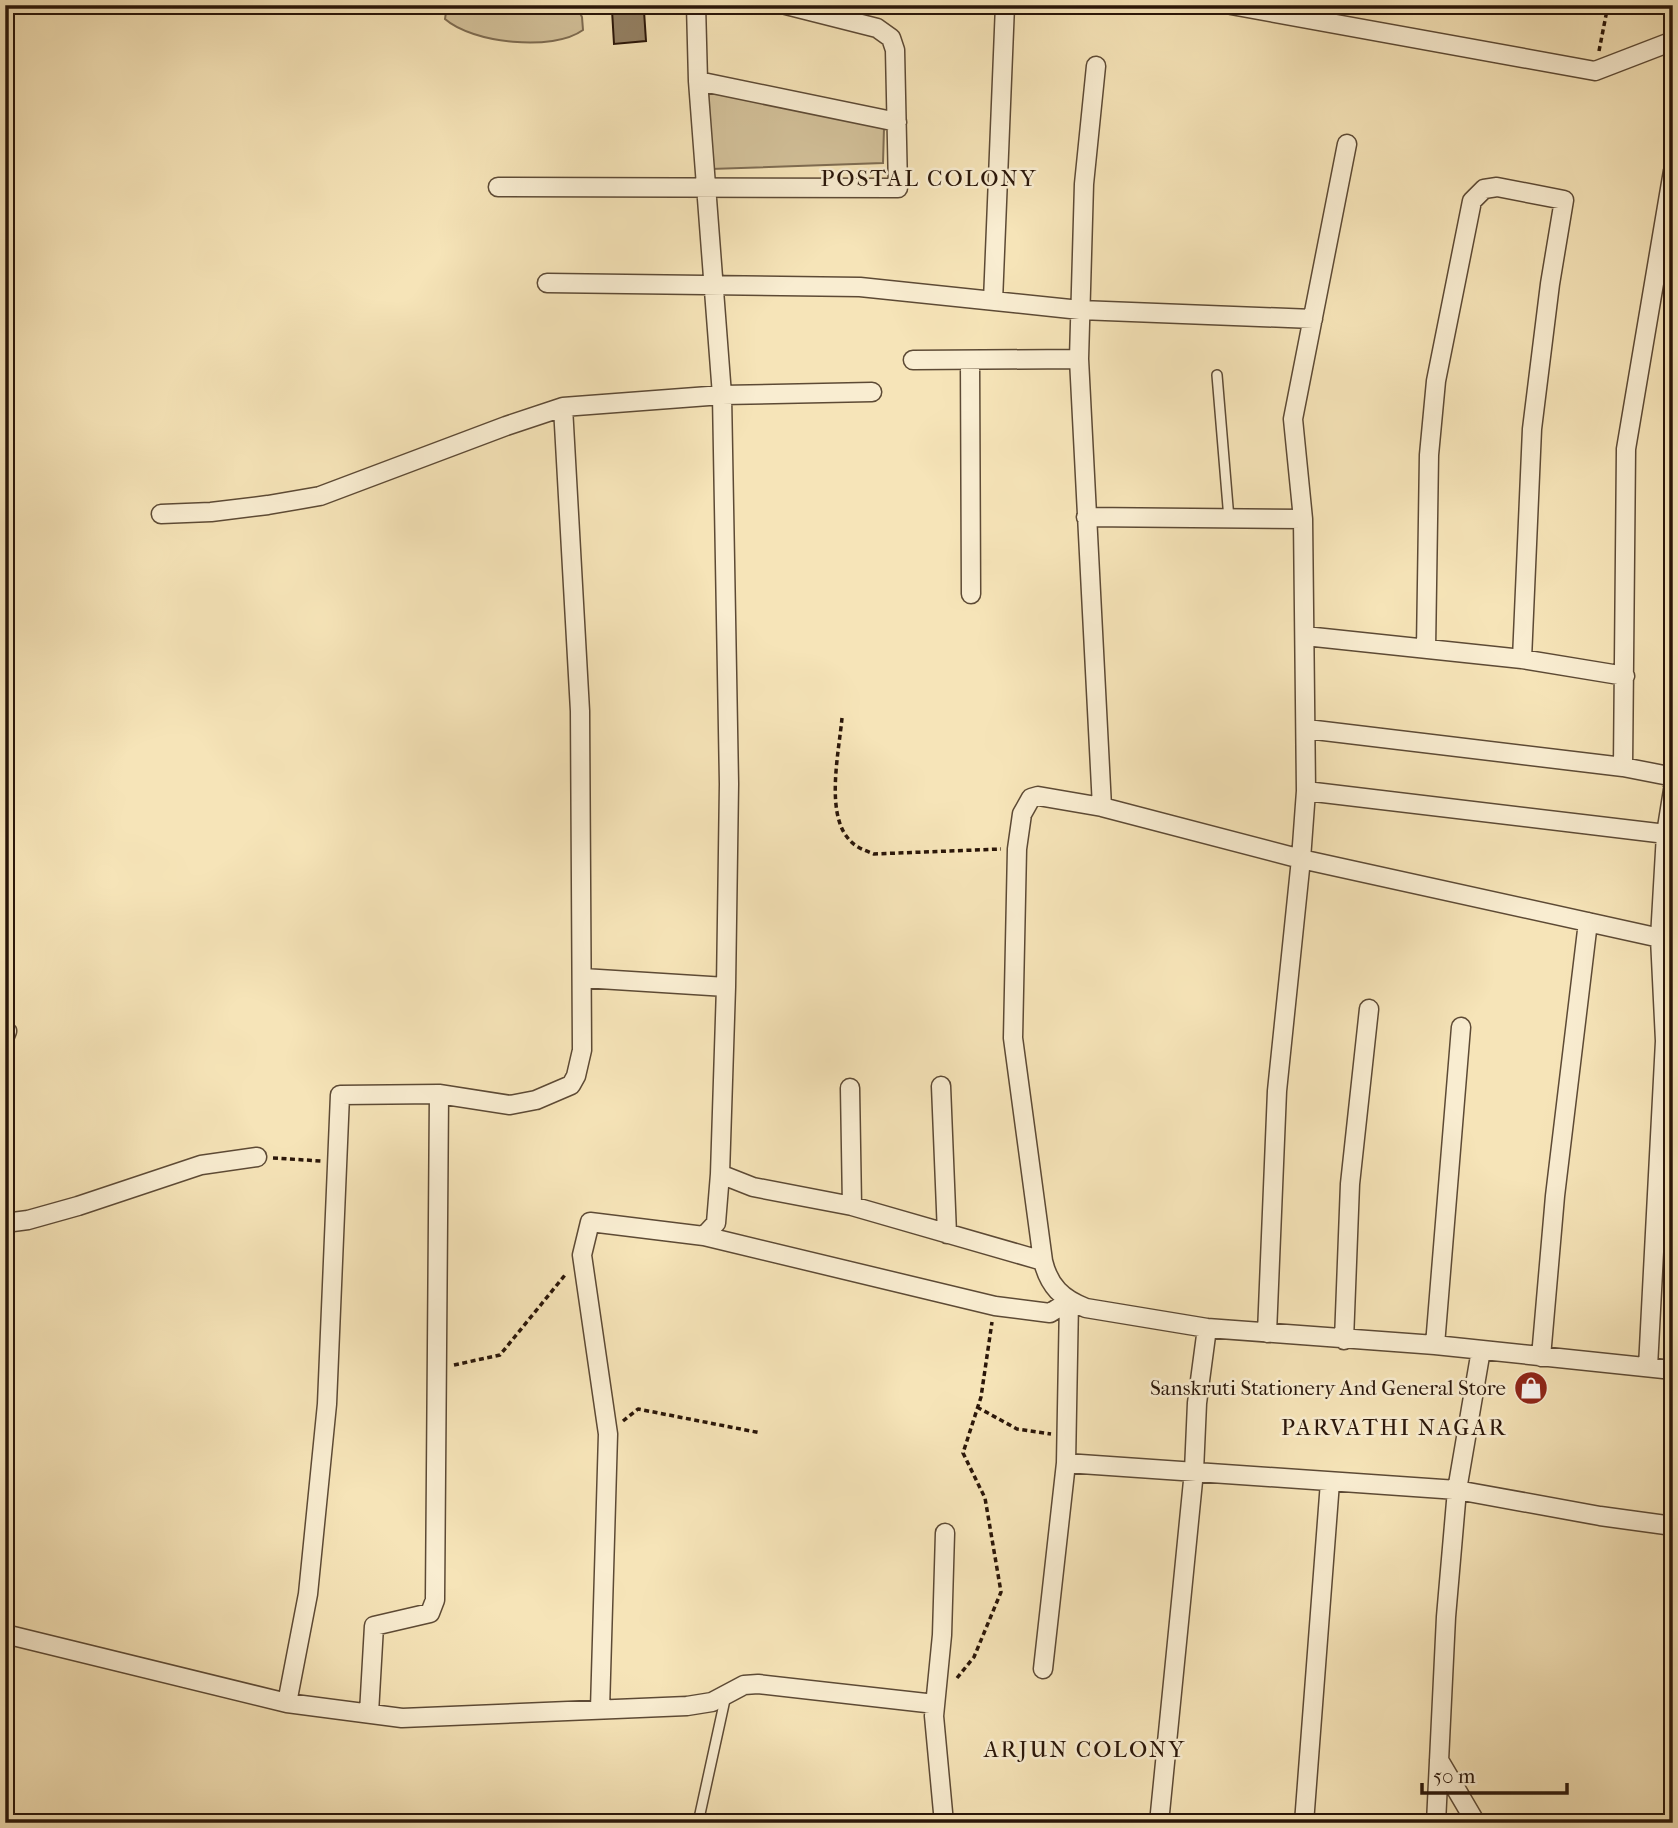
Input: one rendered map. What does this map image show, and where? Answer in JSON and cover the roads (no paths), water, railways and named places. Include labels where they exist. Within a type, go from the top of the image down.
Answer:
[{"type":"street","points":[[696,5],[698,81],[722,395],[729,784],[720,1174],[716,1223],[704,1236]]},
{"type":"street","points":[[498,187],[898,188],[895,50],[891,38],[886,32],[786,5]]},
{"type":"street","points":[[993,301],[1005,5]]},
{"type":"street","points":[[1231,5],[1595,71],[1673,41]]},
{"type":"street","points":[[1096,66],[1084,184],[1079,359],[1102,807]]},
{"type":"street","points":[[698,81],[897,122]]},
{"type":"street","points":[[1267,1333],[1277,1091],[1306,791],[1303,519],[1293,419],[1347,144]]},
{"type":"street","points":[[1623,767],[1626,449],[1673,170]]},
{"type":"street","points":[[1426,649],[1429,455],[1436,381],[1472,201],[1484,189],[1497,187],[1564,200],[1550,284],[1532,429],[1522,659]]},
{"type":"street","points":[[547,284],[860,287],[1080,310],[1313,319]]},
{"type":"street","points":[[913,360],[1079,359]]},
{"type":"street","points":[[970,360],[971,594]]},
{"type":"street","points":[[161,514],[222,511],[320,496],[563,407],[722,395],[872,392]]},
{"type":"street","points":[[287,1703],[308,1594],[327,1404],[340,1094],[439,1094],[510,1105],[536,1100],[571,1085],[582,1050],[580,711],[563,407]]},
{"type":"street","points":[[1086,517],[1303,519]]},
{"type":"street","points":[[1305,636],[1522,659],[1625,676]]},
{"type":"street","points":[[1307,729],[1623,767],[1672,781],[1660,938],[1669,1040],[1666,1198],[1648,1367]]},
{"type":"street","points":[[1306,791],[1666,834]]},
{"type":"street","points":[[1660,938],[1301,859],[1102,807],[1038,796],[1031,799],[1022,814],[1017,849],[1013,1038],[1043,1261],[1055,1290],[1069,1301],[1086,1308],[1207,1328],[1435,1345],[1673,1370]]},
{"type":"street","points":[[1541,1357],[1555,1196],[1588,922]]},
{"type":"street","points":[[583,978],[726,987]]},
{"type":"street","points":[[1344,1340],[1350,1184],[1369,1009]]},
{"type":"street","points":[[1435,1345],[1461,1027]]},
{"type":"street","points":[[942,1086],[947,1234]]},
{"type":"street","points":[[850,1088],[852,1206]]},
{"type":"street","points":[[369,1713],[374,1626],[430,1613],[435,1600],[439,1094]]},
{"type":"street","points":[[5,1223],[28,1220],[201,1165],[257,1157]]},
{"type":"street","points":[[720,1174],[753,1187],[852,1206],[1043,1261]]},
{"type":"street","points":[[600,1709],[608,1434],[582,1255],[590,1222],[704,1236],[995,1306],[1050,1313],[1069,1301]]},
{"type":"street","points":[[1043,1669],[1066,1463],[1069,1301]]},
{"type":"street","points":[[1158,1823],[1194,1471],[1197,1403],[1207,1328]]},
{"type":"street","points":[[1436,1823],[1446,1617],[1457,1490],[1481,1350]]},
{"type":"street","points":[[1066,1463],[1457,1490],[1600,1516],[1673,1526]]},
{"type":"street","points":[[1304,1823],[1330,1482]]},
{"type":"street","points":[[944,1823],[934,1716],[942,1635],[945,1533]]},
{"type":"street","points":[[5,1634],[287,1703],[402,1718],[687,1706],[712,1702],[744,1685],[758,1684],[935,1704]]},
{"type":"street","points":[[1439,1760],[1476,1823]]},
{"type":"lane","points":[[1217,374],[1229,520]]},
{"type":"lane","points":[[698,1823],[727,1694]]},
{"type":"place","name":"Sanskruti Stationery And General Store","points":[[1531,1388]]},
{"type":"district","name":"POSTAL COLONY","points":[[929,178]]},
{"type":"district","name":"PARVATHI NAGAR","points":[[1394,1427]]},
{"type":"district","name":"ARJUN COLONY","points":[[1085,1749]]}]
